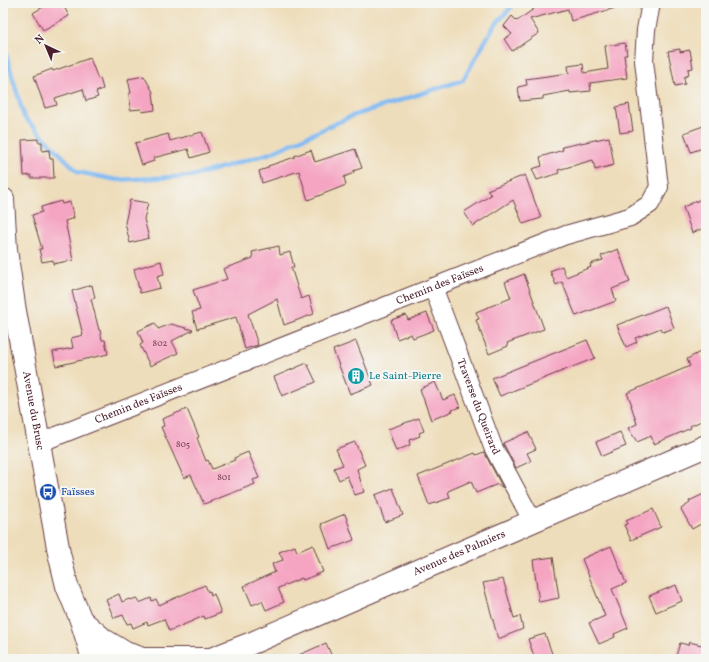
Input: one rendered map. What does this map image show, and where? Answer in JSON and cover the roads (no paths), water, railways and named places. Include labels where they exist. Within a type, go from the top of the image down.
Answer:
[{"type":"main road","name":"Avenue du Brusc","points":[[3,199],[9,313],[39,443],[59,552],[67,586],[81,620],[92,659]]},
{"type":"main road","name":"Avenue des Palmiers","points":[[106,659],[117,654],[137,657],[212,659],[533,522],[706,446]]},
{"type":"main road","name":"Avenue du Brusc","points":[[81,620],[104,640],[137,657]]},
{"type":"street","name":"Chemin des Faïsses","points":[[39,443],[566,235],[630,216],[650,204],[659,187],[644,61],[646,30],[651,3]]},
{"type":"street","name":"Traverse du Queirard","points":[[433,287],[493,447],[533,522]]},
{"type":"waterway","points":[[3,44],[24,117],[78,172],[117,180],[193,176],[271,153],[352,116],[463,80],[494,26],[515,3]]},
{"type":"place","name":"Le Saint-Pierre","points":[[356,376]]},
{"type":"place","name":"Faïsses","points":[[48,492]]}]
